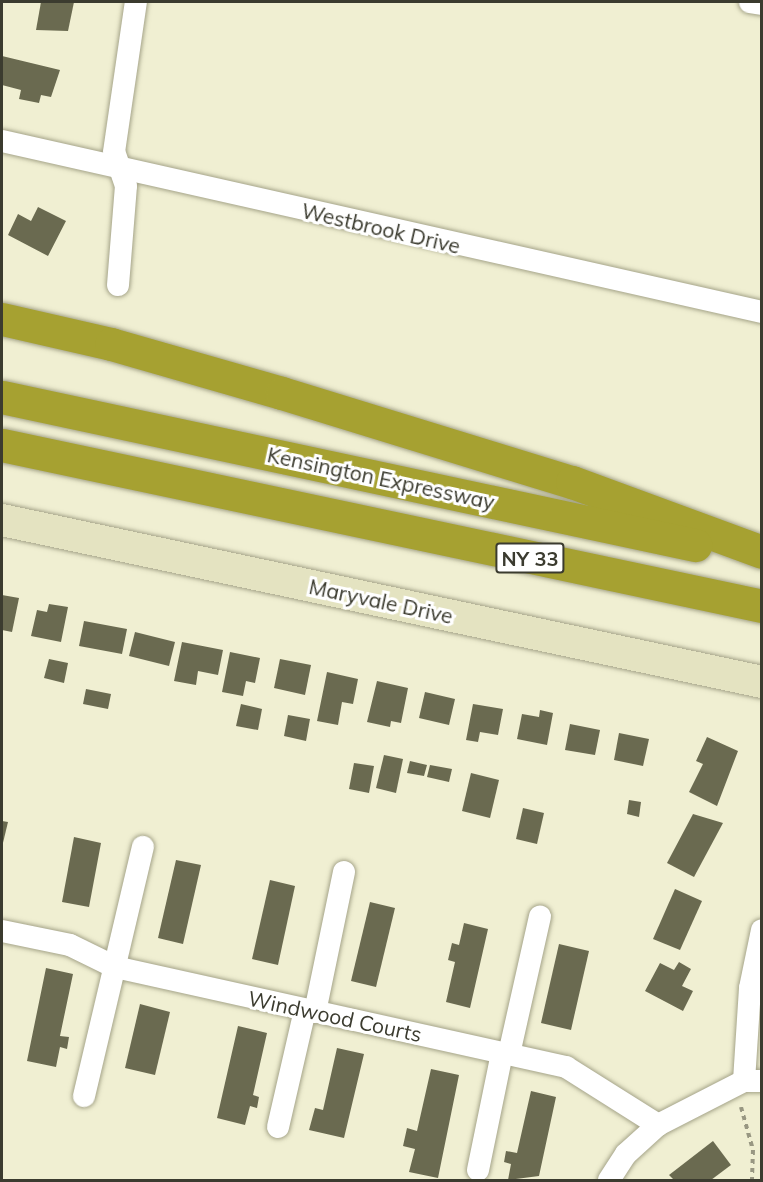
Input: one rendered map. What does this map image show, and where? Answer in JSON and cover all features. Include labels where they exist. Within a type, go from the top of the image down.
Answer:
[{"type":"highway","points":[[2,319],[111,344],[572,482],[762,552]]},
{"type":"highway","name":"Kensington Expressway","points":[[2,397],[762,559]]},
{"type":"highway","name":"NY 33","points":[[2,445],[762,606]]},
{"type":"street","points":[[118,285],[126,186],[114,152],[136,2]]},
{"type":"street","points":[[750,2],[762,4]]},
{"type":"street","name":"Westbrook Drive","points":[[2,141],[762,312]]},
{"type":"street","name":"Maryvale Drive","points":[[2,520],[762,682]]},
{"type":"street","points":[[84,1096],[142,847]]},
{"type":"street","points":[[278,1127],[310,1011],[344,872]]},
{"type":"street","points":[[478,1170],[540,916]]},
{"type":"street","points":[[609,1180],[626,1154],[658,1125],[747,1082],[750,988],[762,930]]},
{"type":"street","name":"Windwood Courts","points":[[2,931],[70,945],[115,967],[566,1067],[658,1125]]},
{"type":"path","points":[[747,1082],[753,1149],[752,1180]]},
{"type":"building","points":[[41,2],[74,2],[68,31],[36,30]]},
{"type":"building","points":[[2,56],[60,70],[51,97],[41,95],[39,103],[19,99],[21,90],[2,85]]},
{"type":"building","points":[[38,207],[66,221],[48,256],[8,235],[18,214],[31,221]]},
{"type":"building","points":[[2,595],[19,598],[12,632],[2,630]]},
{"type":"building","points":[[49,604],[68,607],[61,642],[31,636],[37,610],[47,612]]},
{"type":"building","points":[[84,621],[127,629],[122,654],[79,646]]},
{"type":"building","points":[[135,632],[175,642],[169,666],[129,656]]},
{"type":"building","points":[[182,642],[223,650],[218,675],[198,671],[196,685],[174,681]]},
{"type":"building","points":[[230,652],[260,658],[255,683],[246,681],[243,696],[222,692]]},
{"type":"building","points":[[49,659],[68,663],[64,683],[44,678]]},
{"type":"building","points":[[280,659],[311,665],[305,695],[274,688]]},
{"type":"building","points":[[327,672],[358,679],[353,704],[342,702],[338,725],[317,721]]},
{"type":"building","points":[[377,681],[408,688],[401,723],[391,721],[390,727],[367,722]]},
{"type":"building","points":[[86,689],[111,694],[108,709],[83,704]]},
{"type":"building","points":[[425,692],[455,699],[449,725],[419,718]]},
{"type":"building","points":[[241,704],[262,709],[258,730],[236,726]]},
{"type":"building","points":[[473,704],[503,709],[498,735],[480,732],[478,742],[466,740]]},
{"type":"building","points":[[540,710],[553,713],[547,745],[517,739],[522,714],[539,717]]},
{"type":"building","points":[[288,715],[310,719],[306,741],[284,736]]},
{"type":"building","points":[[570,724],[600,730],[595,755],[565,750]]},
{"type":"building","points":[[619,733],[649,739],[643,766],[614,760]]},
{"type":"building","points":[[707,737],[738,751],[717,806],[689,792],[703,764],[696,761]]},
{"type":"building","points":[[384,755],[403,759],[396,793],[376,788]]},
{"type":"building","points":[[410,761],[427,765],[424,776],[407,773]]},
{"type":"building","points":[[354,763],[374,766],[369,793],[349,789]]},
{"type":"building","points":[[430,765],[452,769],[449,782],[427,777]]},
{"type":"building","points":[[471,773],[499,780],[490,818],[462,811]]},
{"type":"building","points":[[629,800],[641,802],[639,817],[627,814]]},
{"type":"building","points":[[523,808],[544,813],[537,844],[516,839]]},
{"type":"building","points":[[693,814],[723,823],[694,877],[667,863]]},
{"type":"building","points":[[2,821],[8,822],[2,847]]},
{"type":"building","points":[[74,837],[101,843],[89,907],[62,902]]},
{"type":"building","points":[[176,860],[201,865],[183,944],[158,938]]},
{"type":"building","points":[[270,880],[295,886],[278,965],[252,959]]},
{"type":"building","points":[[675,889],[702,901],[680,950],[653,939]]},
{"type":"building","points":[[370,902],[395,908],[376,987],[351,981]]},
{"type":"building","points":[[464,923],[488,929],[470,1008],[446,1002],[455,962],[448,960],[452,943],[459,945]]},
{"type":"building","points":[[559,944],[589,951],[571,1030],[541,1023]]},
{"type":"building","points":[[679,962],[691,969],[682,986],[693,991],[683,1011],[645,991],[660,963],[674,970]]},
{"type":"building","points":[[46,968],[73,974],[60,1036],[69,1037],[67,1049],[60,1047],[56,1067],[27,1061]]},
{"type":"building","points":[[140,1004],[170,1012],[155,1075],[125,1068]]},
{"type":"building","points":[[238,1026],[267,1033],[253,1095],[259,1097],[257,1108],[250,1106],[245,1125],[217,1118]]},
{"type":"building","points":[[337,1048],[364,1054],[344,1138],[309,1130],[315,1108],[323,1110]]},
{"type":"building","points":[[431,1069],[459,1075],[438,1178],[409,1172],[415,1149],[403,1146],[407,1128],[417,1131]]},
{"type":"building","points":[[531,1091],[556,1097],[539,1176],[508,1180],[511,1164],[504,1162],[506,1151],[517,1153]]},
{"type":"building","points":[[713,1141],[731,1165],[711,1180],[674,1180],[669,1175]]}]
